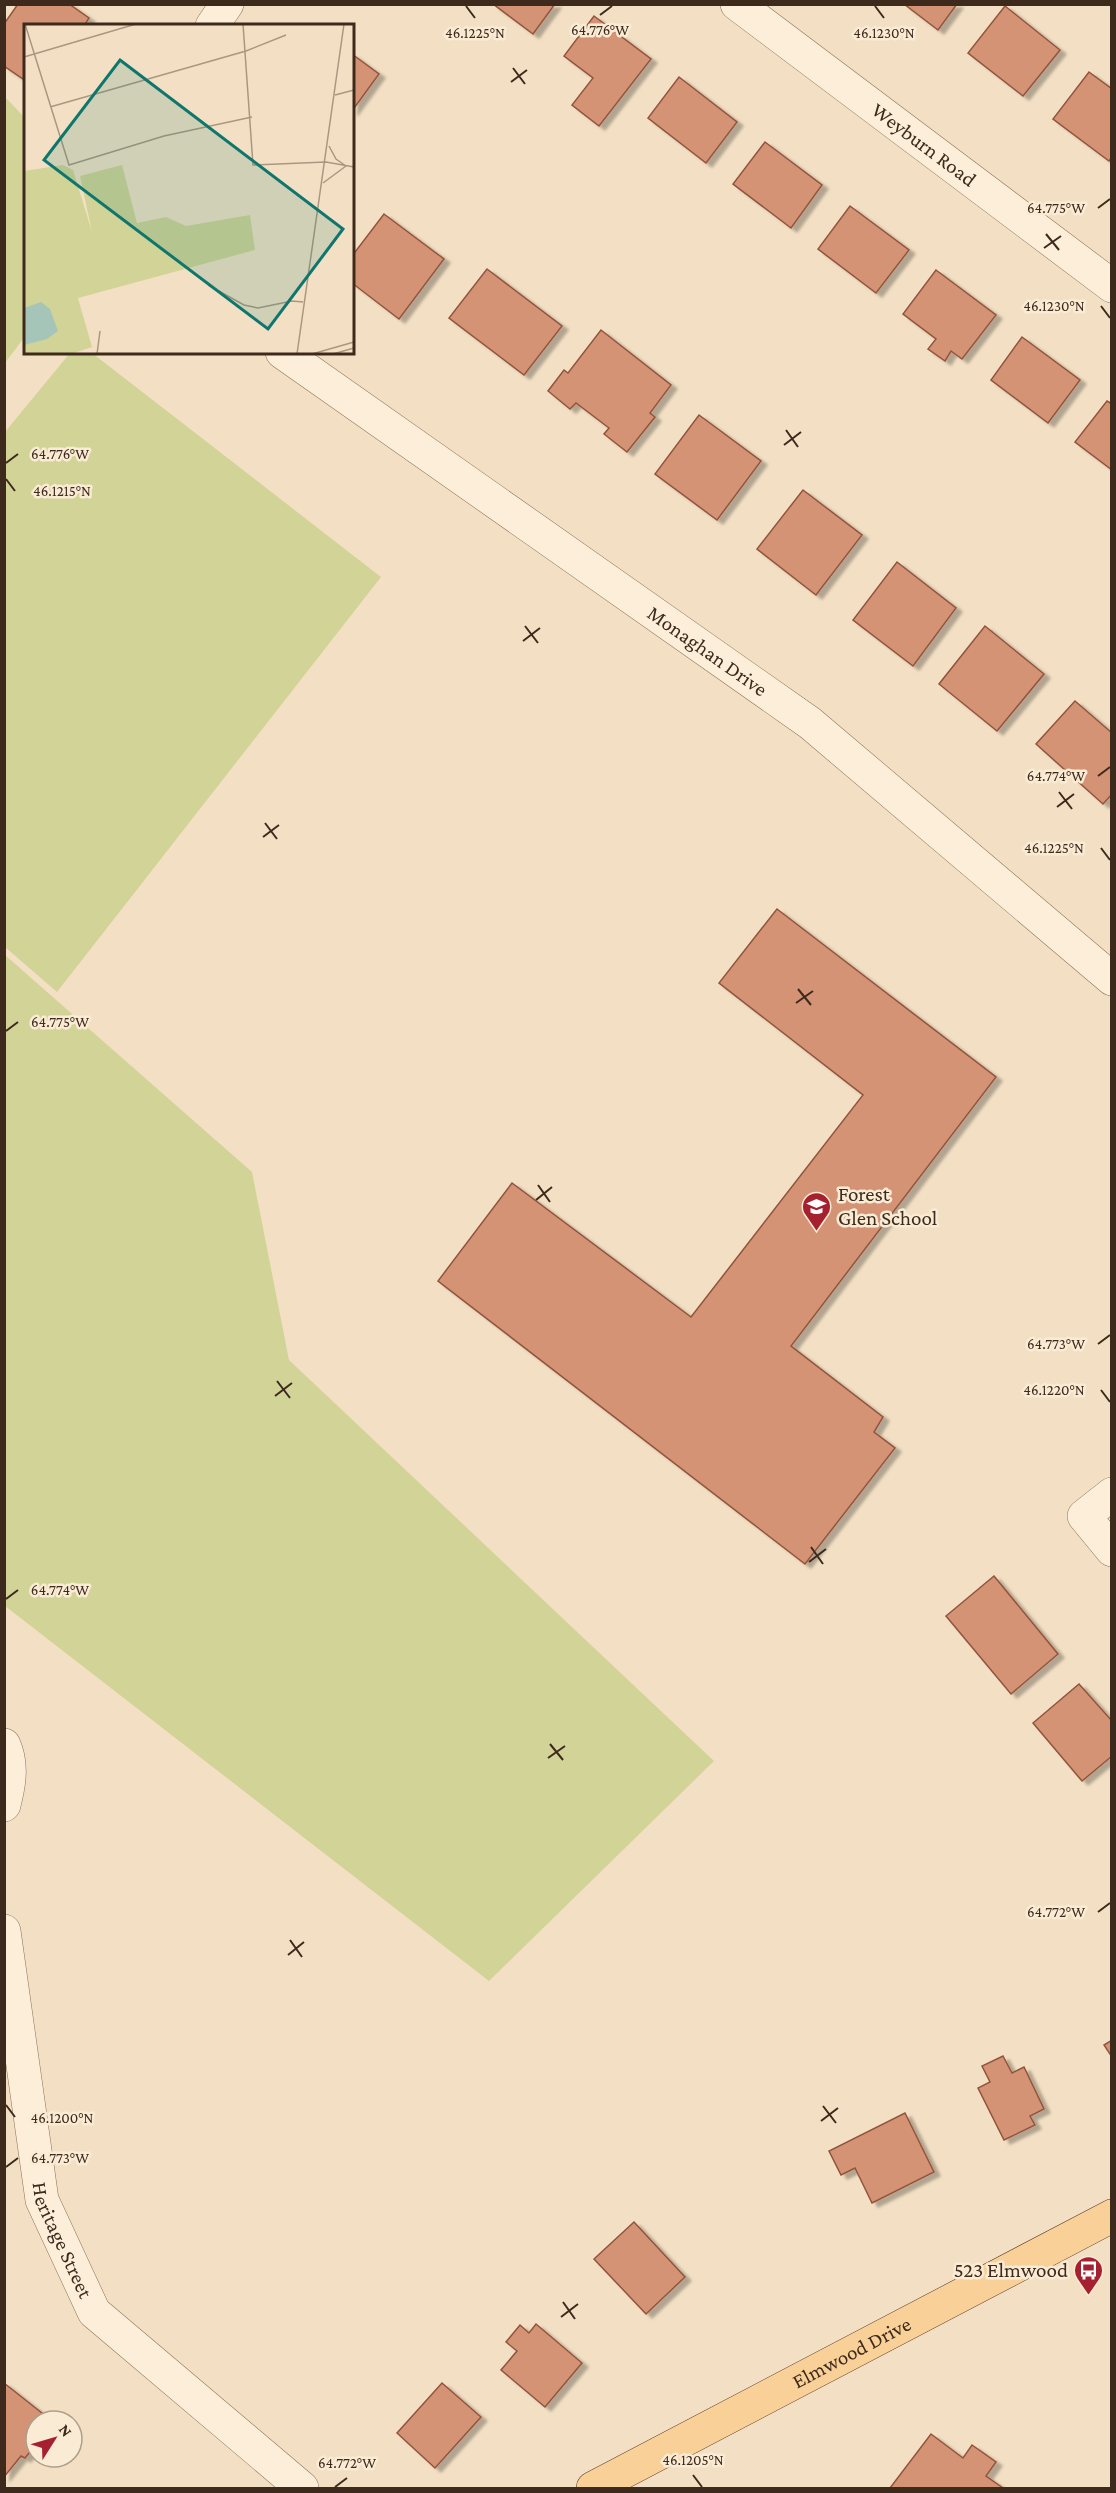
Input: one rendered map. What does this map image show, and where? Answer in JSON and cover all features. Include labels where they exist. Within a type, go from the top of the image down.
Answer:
[{"type":"main road","name":"Elmwood Drive","points":[[593,2488],[1112,2216]]},
{"type":"street","points":[[213,24],[228,4]]},
{"type":"street","name":"Weyburn Road","points":[[737,4],[1112,286]]},
{"type":"street","name":"Monaghan Drive","points":[[285,354],[810,723],[1112,979]]},
{"type":"street","points":[[1112,1494],[1084,1516],[1112,1550]]},
{"type":"street","points":[[4,1746],[8,1753],[10,1780],[4,1805]]},
{"type":"street","name":"Heritage Street","points":[[4,1931],[42,2200],[94,2312],[302,2488]]},
{"type":"green space","points":[[5,97],[24,117],[24,338],[5,363]]},
{"type":"green space","points":[[69,354],[93,354],[381,577],[57,992],[5,947],[5,432]]},
{"type":"green space","points":[[5,955],[252,1172],[289,1360],[714,1761],[489,1981],[5,1606]]},
{"type":"building","points":[[18,4],[69,4],[89,18],[85,24],[24,24],[24,80],[4,66],[4,24]]},
{"type":"building","points":[[493,4],[555,4],[533,34]]},
{"type":"building","points":[[904,4],[957,4],[938,30]]},
{"type":"building","points":[[1005,6],[1060,50],[1023,96],[968,53]]},
{"type":"building","points":[[594,16],[651,59],[599,126],[572,105],[593,78],[564,56]]},
{"type":"building","points":[[354,55],[379,74],[354,108]]},
{"type":"building","points":[[1089,72],[1112,89],[1112,157],[1109,161],[1053,119]]},
{"type":"building","points":[[679,77],[737,122],[706,163],[648,118]]},
{"type":"building","points":[[765,142],[822,185],[791,228],[733,184]]},
{"type":"building","points":[[850,206],[909,250],[876,293],[818,249]]},
{"type":"building","points":[[384,214],[444,259],[399,319],[354,285],[354,253]]},
{"type":"building","points":[[487,269],[562,326],[524,375],[449,318]]},
{"type":"building","points":[[936,270],[996,315],[962,359],[951,351],[945,361],[928,349],[936,339],[903,314]]},
{"type":"building","points":[[601,330],[671,385],[650,413],[655,417],[627,452],[604,434],[609,428],[576,403],[570,409],[548,391],[564,370],[568,373]]},
{"type":"building","points":[[1022,337],[1080,380],[1048,423],[991,380]]},
{"type":"building","points":[[1107,401],[1112,404],[1112,470],[1075,442]]},
{"type":"building","points":[[699,415],[761,461],[717,520],[655,474]]},
{"type":"building","points":[[803,490],[862,535],[816,595],[757,549]]},
{"type":"building","points":[[897,562],[956,608],[913,666],[853,620]]},
{"type":"building","points":[[985,626],[1044,674],[997,731],[939,684]]},
{"type":"building","points":[[1075,701],[1112,733],[1112,794],[1103,804],[1036,744]]},
{"type":"building","name":"Forest Glen School","points":[[777,909],[996,1077],[791,1346],[883,1417],[874,1432],[895,1448],[805,1564],[438,1281],[512,1183],[691,1317],[863,1095],[719,983]]},
{"type":"building","points":[[994,1576],[1058,1654],[1011,1694],[946,1616]]},
{"type":"building","points":[[1079,1684],[1112,1721],[1112,1756],[1082,1781],[1033,1723]]},
{"type":"building","points":[[1112,2040],[1112,2057],[1104,2045]]},
{"type":"building","points":[[1003,2056],[1012,2073],[1024,2067],[1044,2109],[1030,2116],[1035,2125],[1004,2140],[978,2088],[990,2082],[982,2066]]},
{"type":"building","points":[[905,2113],[934,2172],[872,2203],[855,2168],[841,2175],[829,2151]]},
{"type":"building","points":[[634,2222],[685,2277],[646,2314],[594,2259]]},
{"type":"building","points":[[536,2324],[582,2363],[545,2407],[501,2370],[517,2351],[506,2342],[520,2325],[529,2333]]},
{"type":"building","points":[[4,2383],[37,2409],[24,2409],[24,2458],[21,2456],[4,2477]]},
{"type":"building","points":[[442,2383],[481,2417],[435,2468],[397,2433]]},
{"type":"building","points":[[931,2434],[963,2458],[972,2445],[996,2462],[986,2476],[1003,2488],[890,2488]]},
{"type":"place","name":"Forest Glen School","points":[[817,1232]]},
{"type":"place","name":"523 Elmwood","points":[[1089,2296]]}]
